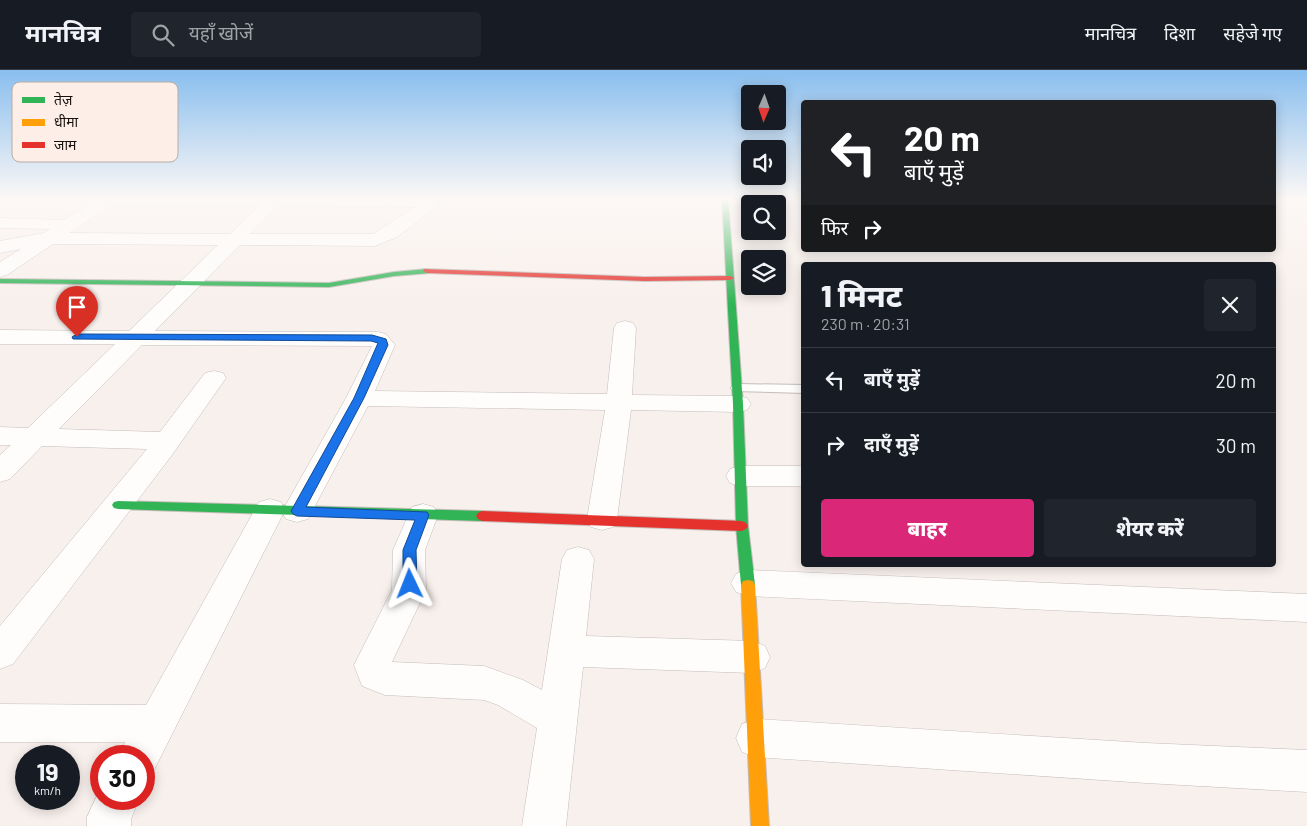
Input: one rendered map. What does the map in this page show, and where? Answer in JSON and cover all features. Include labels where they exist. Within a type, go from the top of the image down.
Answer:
[{"type":"street","points":[[0,271],[55,233]]},
{"type":"street","points":[[0,472],[240,233]]},
{"type":"street","points":[[0,247],[48,238],[375,240],[389,233]]},
{"type":"street","points":[[727,233],[760,826]]},
{"type":"street","points":[[0,281],[329,285],[394,274],[428,271],[645,279],[730,278]]},
{"type":"street","points":[[602,519],[619,403],[625,328]]},
{"type":"street","points":[[0,337],[378,339],[384,345],[359,398],[284,511],[149,740],[0,723]]},
{"type":"street","points":[[4,643],[118,505],[214,378]]},
{"type":"street","points":[[359,398],[619,403],[737,396]]},
{"type":"street","points":[[0,436],[168,441]]},
{"type":"street","points":[[740,476],[801,476]]},
{"type":"street","points":[[118,505],[602,519],[742,526]]},
{"type":"street","points":[[423,515],[410,550],[409,590],[372,665],[372,670],[376,675],[384,678],[484,683],[510,692],[558,718]]},
{"type":"street","points":[[544,826],[578,559]]},
{"type":"street","points":[[748,583],[1307,608]]},
{"type":"street","points":[[566,651],[752,657]]},
{"type":"street","points":[[756,738],[1146,763],[1307,771]]},
{"type":"street","points":[[109,826],[109,817],[112,810]]},
{"type":"lane","points":[[737,396],[801,389]]},
{"type":"traffic: fast","points":[[727,233],[738,404],[742,526],[748,585]]},
{"type":"traffic: fast","points":[[0,281],[329,285],[394,274],[427,271]]},
{"type":"traffic: fast","points":[[118,505],[482,516]]},
{"type":"traffic: slow","points":[[748,585],[760,826]]},
{"type":"traffic: jam","points":[[427,271],[645,279],[730,278]]},
{"type":"traffic: jam","points":[[482,516],[742,526]]},
{"type":"route","points":[[77,337],[372,338],[382,341],[384,345],[359,398],[297,511],[423,515],[411,543],[409,555],[410,584]]}]
